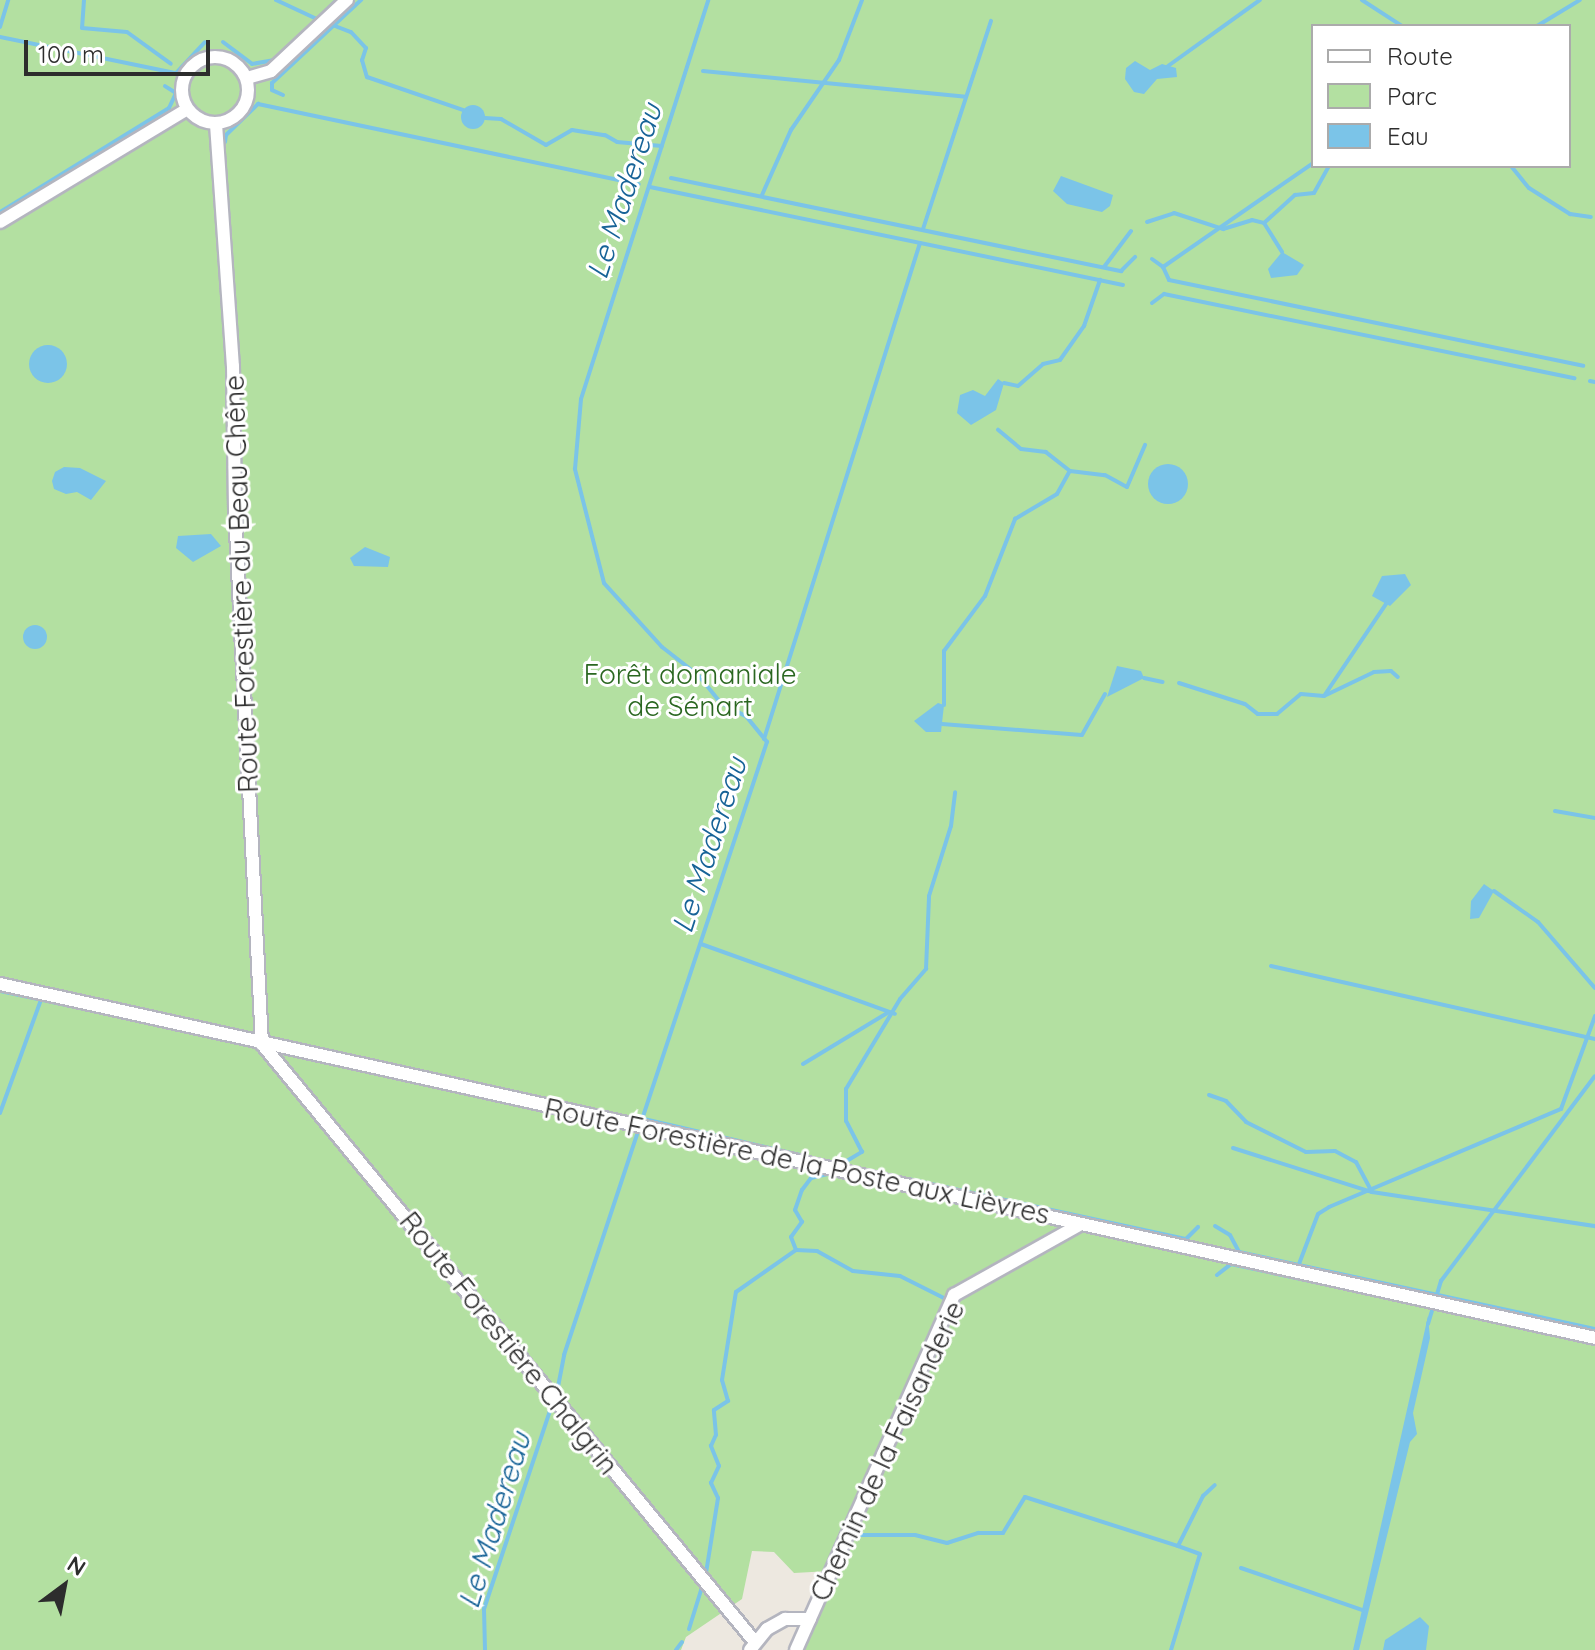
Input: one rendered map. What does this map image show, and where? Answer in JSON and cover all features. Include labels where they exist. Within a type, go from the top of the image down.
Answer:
[{"type":"street","points":[[247,78],[271,71],[347,0]]},
{"type":"street","points":[[204,59],[230,60],[247,78],[249,96],[239,113],[216,124],[187,109],[184,78],[204,59]]},
{"type":"street","points":[[0,222],[187,109]]},
{"type":"street","name":"Route Forestière du Beau Chêne","points":[[216,124],[233,366],[235,511],[262,1044]]},
{"type":"street","name":"Route Forestière de la Poste aux Lièvres","points":[[0,984],[1595,1338]]},
{"type":"street","name":"Route Forestière Chalgrin","points":[[262,1044],[753,1646]]},
{"type":"street","name":"Chemin de la Faisanderie","points":[[796,1650],[954,1295],[1081,1224]]},
{"type":"street","points":[[753,1646],[785,1619],[810,1619]]},
{"type":"green space","name":"Forêt domaniale de Sénart","points":[[0,0],[1595,0],[1595,1650],[796,1650],[830,1571],[794,1573],[774,1552],[752,1551],[742,1599],[686,1637],[681,1650],[0,1650]]},
{"type":"water","points":[[1135,61],[1150,70],[1162,64],[1176,68],[1177,77],[1157,79],[1144,94],[1134,92],[1125,79],[1126,68]]},
{"type":"water","points":[[473,105],[482,108],[485,117],[482,126],[473,129],[464,126],[461,117],[464,108]]},
{"type":"water","points":[[1061,176],[1113,195],[1110,206],[1102,212],[1067,204],[1053,191]]},
{"type":"water","points":[[1282,252],[1304,265],[1297,275],[1271,278],[1268,269]]},
{"type":"water","points":[[48,345],[61,351],[67,364],[61,377],[48,383],[35,377],[29,364],[35,351]]},
{"type":"water","points":[[998,379],[1004,383],[996,410],[971,425],[957,413],[960,395],[973,390],[985,396]]},
{"type":"water","points":[[1168,464],[1182,470],[1188,484],[1182,498],[1168,504],[1154,498],[1148,484],[1154,470]]},
{"type":"water","points":[[64,467],[80,468],[106,481],[91,500],[77,492],[66,494],[54,489],[52,481],[55,472]]},
{"type":"water","points":[[211,534],[221,546],[193,562],[176,548],[178,536]]},
{"type":"water","points":[[365,547],[390,557],[388,567],[354,566],[350,558]]},
{"type":"water","points":[[1405,574],[1411,585],[1390,606],[1372,596],[1382,576]]},
{"type":"water","points":[[35,625],[46,632],[47,637],[40,648],[35,649],[24,642],[23,637],[30,626]]},
{"type":"water","points":[[1117,666],[1141,671],[1144,678],[1107,697]]},
{"type":"water","points":[[938,703],[944,705],[941,732],[926,732],[914,721]]},
{"type":"water","points":[[1484,884],[1494,891],[1479,918],[1470,919],[1471,901]]},
{"type":"water","points":[[1428,1316],[1430,1338],[1413,1413],[1417,1434],[1410,1442],[1359,1650],[1353,1650]]},
{"type":"water","points":[[1420,1617],[1429,1626],[1426,1650],[1383,1650],[1385,1640]]},
{"type":"waterway","points":[[0,27],[8,0]]},
{"type":"waterway","points":[[84,0],[82,28],[127,32],[171,64]]},
{"type":"waterway","points":[[276,0],[317,19]]},
{"type":"waterway","points":[[290,45],[337,0]]},
{"type":"waterway","points":[[283,95],[272,90],[272,83],[361,0]]},
{"type":"waterway","name":"Le Madereau","points":[[557,1392],[564,1355],[767,742],[747,717],[720,702],[698,675],[662,647],[604,583],[575,469],[581,399],[708,0]]},
{"type":"waterway","points":[[762,195],[791,130],[839,60],[862,0]]},
{"type":"waterway","points":[[1168,66],[1260,0]]},
{"type":"waterway","points":[[1362,0],[1399,24]]},
{"type":"waterway","points":[[1540,24],[1580,0]]},
{"type":"waterway","points":[[923,229],[991,21]]},
{"type":"waterway","points":[[335,26],[351,32],[366,48],[362,60],[367,77],[463,110]]},
{"type":"waterway","points":[[0,37],[176,73],[205,42]]},
{"type":"waterway","points":[[223,42],[252,64],[275,60]]},
{"type":"waterway","points":[[703,71],[966,97]]},
{"type":"waterway","points":[[0,212],[169,108],[176,93],[165,86]]},
{"type":"waterway","points":[[225,142],[226,135],[258,104],[639,184]]},
{"type":"waterway","points":[[485,118],[501,119],[546,145],[572,130],[605,135],[617,142],[662,146]]},
{"type":"waterway","points":[[1152,259],[1163,267],[1311,164]]},
{"type":"waterway","points":[[1147,222],[1174,213],[1223,229],[1252,220],[1264,223],[1295,195],[1314,193],[1328,168]]},
{"type":"waterway","points":[[1513,168],[1529,188],[1570,214],[1591,217]]},
{"type":"waterway","points":[[671,178],[1121,271],[1135,257]]},
{"type":"waterway","points":[[650,187],[1123,285]]},
{"type":"waterway","points":[[1264,223],[1282,252]]},
{"type":"waterway","points":[[1104,267],[1131,231]]},
{"type":"waterway","points":[[764,739],[920,243]]},
{"type":"waterway","points":[[1163,267],[1169,280],[1583,366]]},
{"type":"waterway","points":[[1004,383],[1018,386],[1043,364],[1060,360],[1084,326],[1100,280]]},
{"type":"waterway","points":[[1152,303],[1164,294],[1574,378]]},
{"type":"waterway","points":[[1590,381],[1595,382]]},
{"type":"waterway","points":[[944,705],[944,651],[985,596],[1015,519],[1057,494],[1070,471],[1046,452],[1021,449],[998,430]]},
{"type":"waterway","points":[[1070,471],[1105,475],[1127,487],[1145,445]]},
{"type":"waterway","points":[[1179,683],[1245,704],[1258,714],[1277,714],[1301,694],[1324,696],[1386,604]]},
{"type":"waterway","points":[[1324,696],[1374,672],[1391,671],[1398,677]]},
{"type":"waterway","points":[[1144,678],[1163,682]]},
{"type":"waterway","points":[[942,724],[1082,735],[1105,694]]},
{"type":"waterway","points":[[840,1165],[862,1152],[846,1121],[846,1089],[900,999],[926,969],[929,896],[951,826],[955,792]]},
{"type":"waterway","points":[[1555,811],[1595,818]]},
{"type":"waterway","points":[[1494,891],[1538,922],[1595,988]]},
{"type":"waterway","points":[[701,944],[895,1014]]},
{"type":"waterway","points":[[1271,966],[1595,1039]]},
{"type":"waterway","points":[[0,991],[127,1018]]},
{"type":"waterway","points":[[0,1113],[41,1000]]},
{"type":"waterway","points":[[803,1064],[889,1012]]},
{"type":"waterway","points":[[1299,1264],[1318,1214],[1329,1207],[1561,1109],[1595,1016]]},
{"type":"waterway","points":[[1428,1324],[1441,1281],[1595,1076]]},
{"type":"waterway","points":[[1209,1095],[1226,1101],[1246,1122],[1306,1152],[1335,1151],[1356,1162],[1372,1192]]},
{"type":"waterway","points":[[644,1119],[809,1157]]},
{"type":"waterway","points":[[1233,1148],[1372,1192],[1595,1226]]},
{"type":"waterway","points":[[706,1573],[718,1498],[711,1483],[719,1466],[711,1446],[716,1435],[714,1410],[728,1401],[722,1380],[736,1292],[796,1250],[791,1237],[802,1222],[795,1210],[802,1190],[811,1178],[828,1174]]},
{"type":"waterway","points":[[908,1179],[1186,1239],[1198,1227]]},
{"type":"waterway","points":[[1215,1226],[1230,1235],[1239,1252],[1595,1329]]},
{"type":"waterway","points":[[796,1250],[817,1251],[853,1271],[900,1276],[944,1298]]},
{"type":"waterway","points":[[1217,1275],[1231,1264],[1352,1290]]},
{"type":"waterway","name":"Le Madereau","points":[[485,1650],[484,1609],[552,1404]]},
{"type":"waterway","points":[[1171,1650],[1200,1554],[1178,1546],[1203,1496],[1215,1485]]},
{"type":"waterway","points":[[856,1535],[915,1535],[947,1543],[978,1533],[1003,1533],[1025,1497],[1178,1546]]},
{"type":"waterway","points":[[1241,1568],[1365,1611]]},
{"type":"waterway","points":[[689,1629],[702,1587]]},
{"type":"waterway","points":[[676,1650],[682,1642]]}]
